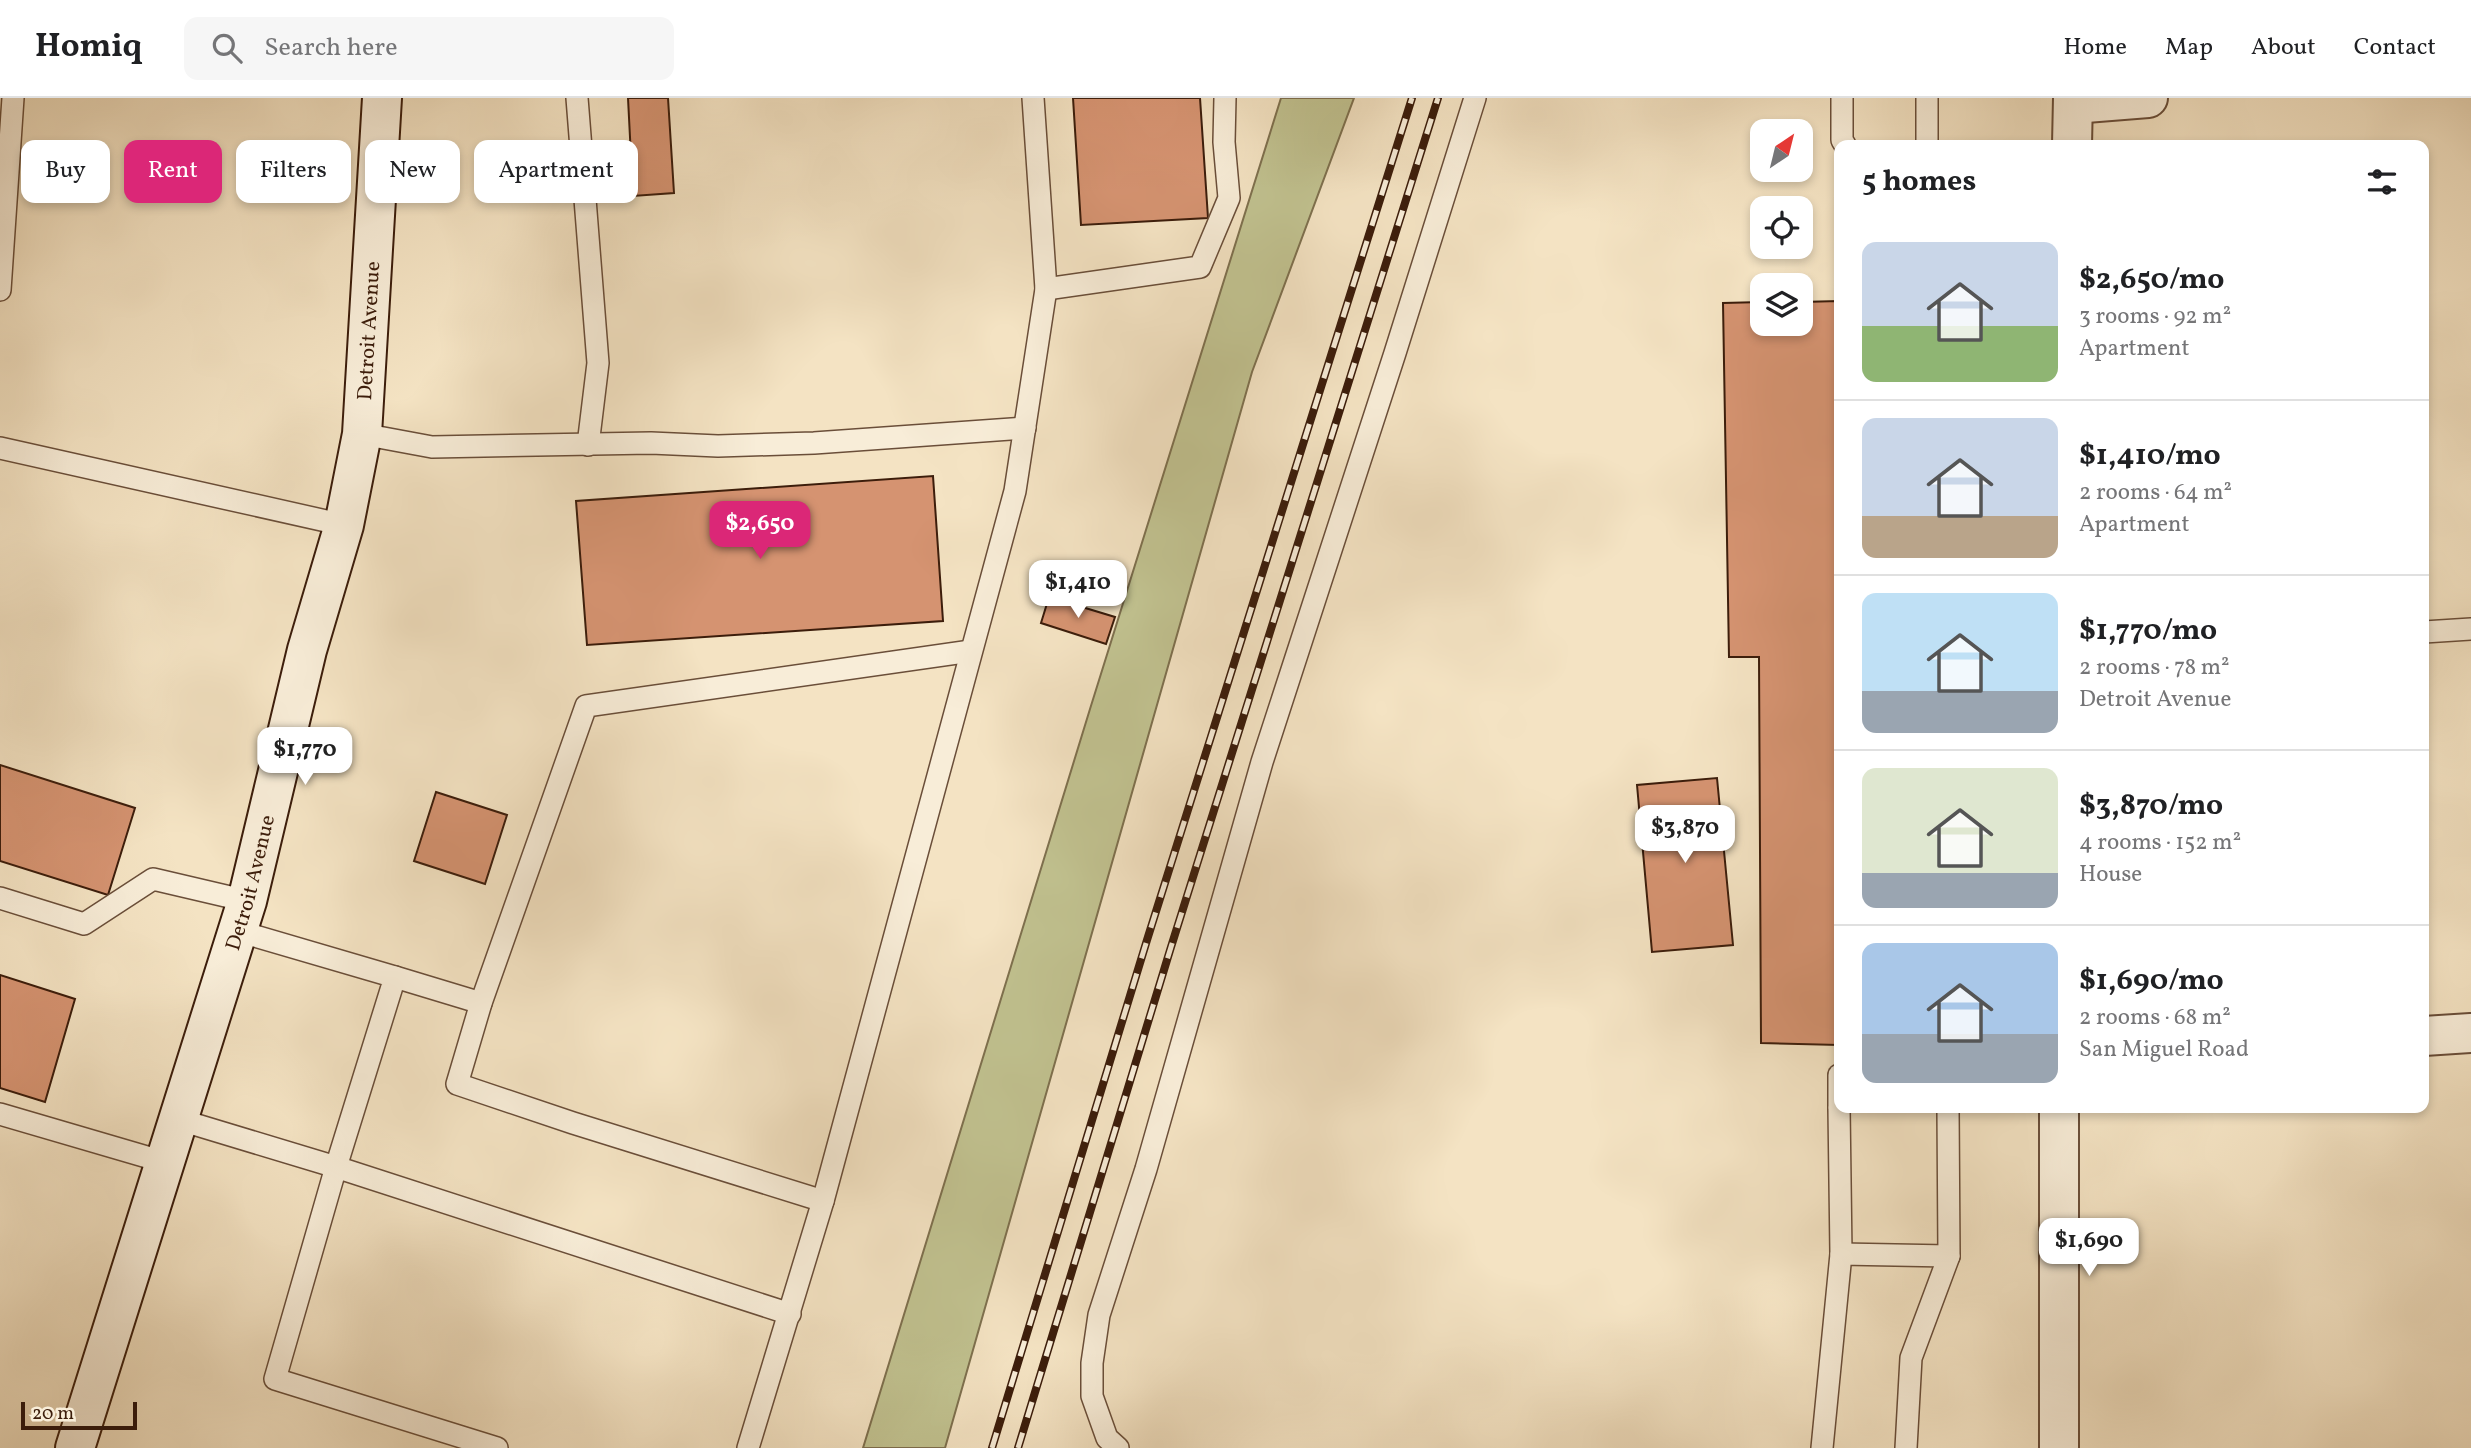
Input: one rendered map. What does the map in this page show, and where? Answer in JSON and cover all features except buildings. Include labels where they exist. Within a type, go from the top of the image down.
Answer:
[{"type":"street","name":"Detroit Avenue","points":[[75,1448],[242,916],[307,650],[344,525],[362,434],[382,98]]},
{"type":"street","points":[[2072,140],[2073,101],[2148,98]]},
{"type":"street","points":[[2429,1036],[2471,1033]]},
{"type":"street","points":[[2059,1113],[2059,1448]]},
{"type":"lane","points":[[0,290],[13,98]]},
{"type":"lane","points":[[578,98],[598,363],[588,446]]},
{"type":"lane","points":[[748,1448],[823,1201],[1015,491],[1046,289],[1033,98]]},
{"type":"lane","points":[[1046,289],[1200,267],[1229,198],[1224,142],[1225,98]]},
{"type":"lane","points":[[1118,1448],[1107,1438],[1092,1396],[1092,1363],[1100,1315],[1146,1169],[1262,762],[1475,98]]},
{"type":"lane","points":[[1842,98],[1842,140]]},
{"type":"lane","points":[[1927,98],[1927,140]]},
{"type":"lane","points":[[362,434],[432,447],[651,443],[718,446],[814,443],[1025,428]]},
{"type":"lane","points":[[0,448],[344,525]]},
{"type":"lane","points":[[2429,632],[2471,629]]},
{"type":"lane","points":[[823,1201],[457,1084],[481,1003],[586,706],[971,651]]},
{"type":"lane","points":[[0,898],[84,924],[153,879],[394,977],[481,1003]]},
{"type":"lane","points":[[394,977],[275,1380],[497,1448]]},
{"type":"lane","points":[[1822,1448],[1841,1254],[1839,1113]]},
{"type":"lane","points":[[1906,1448],[1912,1358],[1949,1256],[1948,1113]]},
{"type":"lane","points":[[0,1114],[164,1162]]},
{"type":"lane","points":[[177,1119],[336,1167],[790,1314]]},
{"type":"lane","points":[[1841,1254],[1949,1256]]},
{"type":"green space","points":[[1281,98],[1354,98],[1252,372],[945,1448],[863,1448],[1090,709]]},
{"type":"railway","points":[[992,1448],[1147,940],[1412,98]]},
{"type":"railway","points":[[1018,1448],[1171,947],[1438,98]]}]
